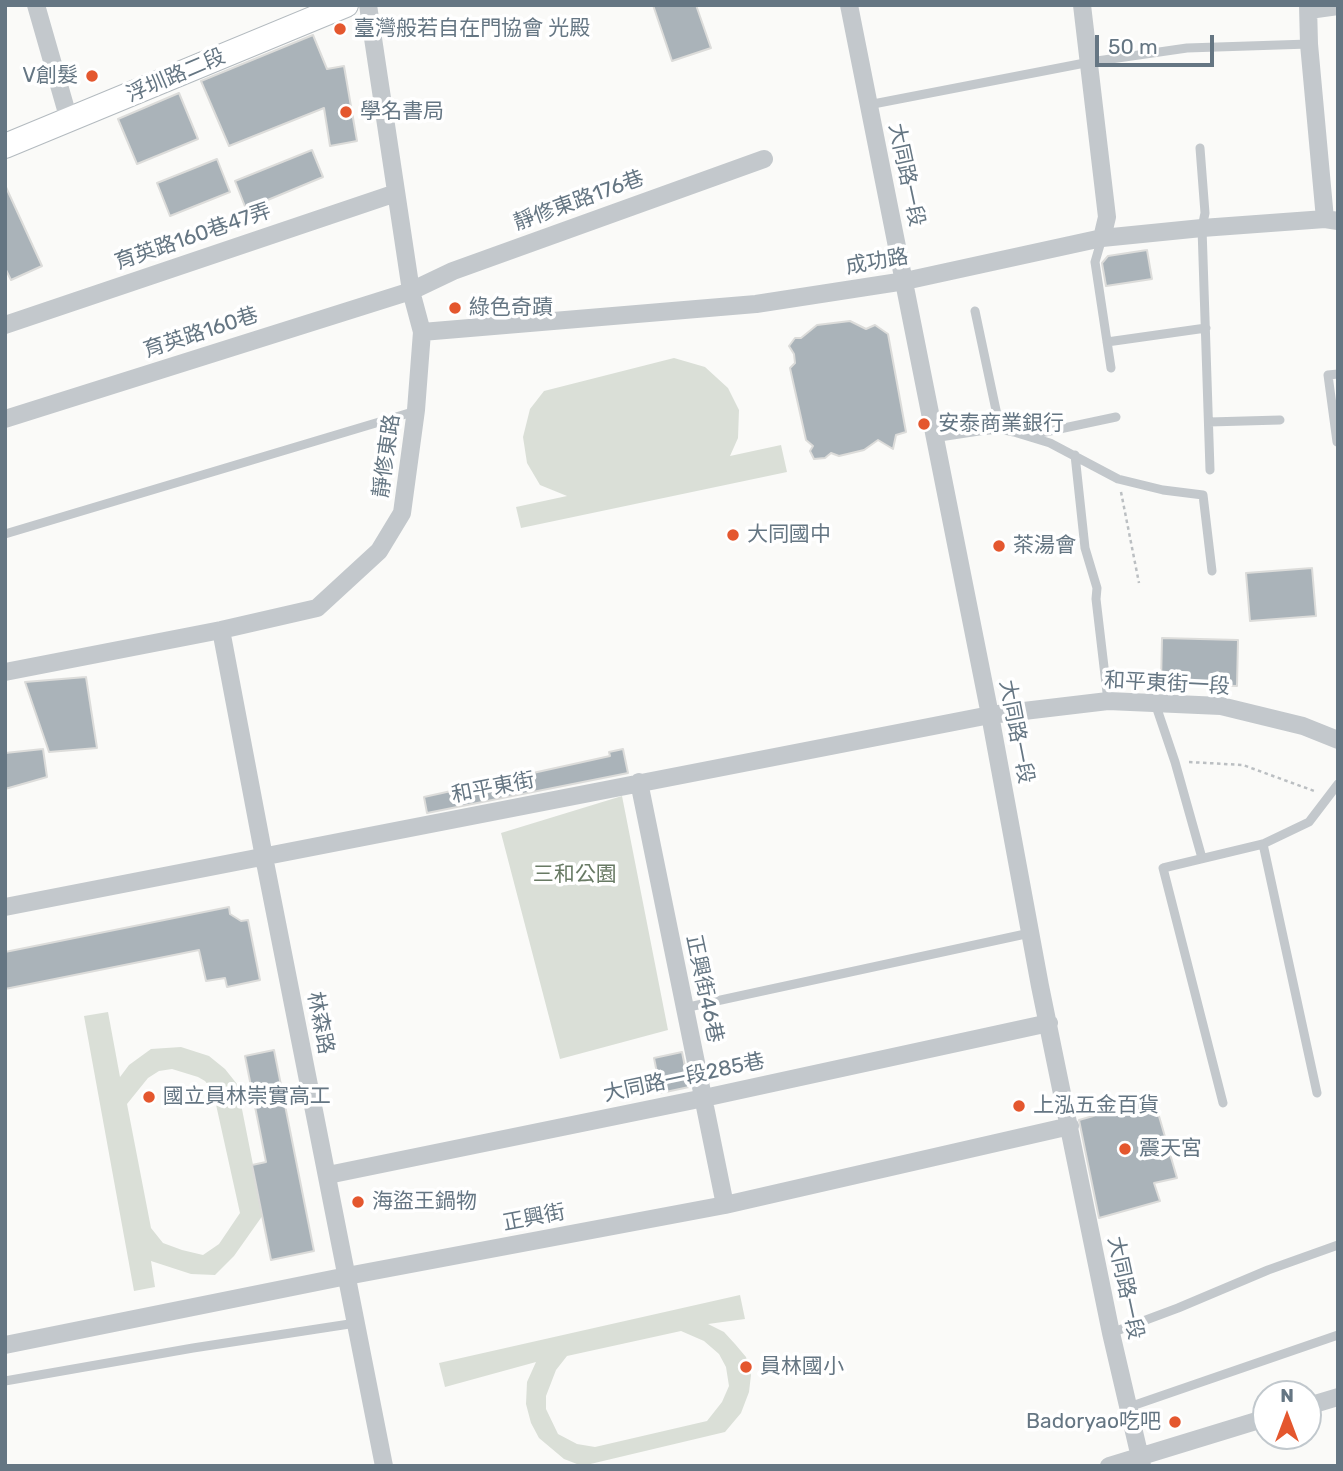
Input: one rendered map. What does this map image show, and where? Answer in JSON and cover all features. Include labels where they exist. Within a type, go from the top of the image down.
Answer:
[{"type":"street","points":[[36,5],[69,120]]},
{"type":"street","name":"浮圳路二段","points":[[5,146],[346,5]]},
{"type":"street","name":"靜修東路","points":[[5,671],[221,630],[317,608],[379,551],[402,513],[416,410],[422,332],[411,291],[368,5]]},
{"type":"street","name":"大同路一段","points":[[849,5],[990,715],[1030,933],[1111,1333],[1141,1461]]},
{"type":"street","points":[[1082,5],[1107,217],[1102,238]]},
{"type":"street","points":[[1331,220],[1309,44],[1309,8],[1338,6]]},
{"type":"street","name":"靜修東路176巷","points":[[411,291],[453,271],[764,159]]},
{"type":"street","name":"育英路160巷47弄","points":[[5,325],[396,192]]},
{"type":"street","name":"成功路","points":[[422,332],[756,304],[905,281],[1102,238],[1202,228],[1331,220]]},
{"type":"street","name":"育英路160巷","points":[[5,419],[411,291]]},
{"type":"street","name":"林森路","points":[[221,630],[384,1466]]},
{"type":"street","name":"和平東街一段","points":[[990,715],[1108,701],[1154,701],[1221,706],[1303,726],[1338,740]]},
{"type":"street","name":"和平東街","points":[[5,907],[990,715]]},
{"type":"street","name":"正興街46巷","points":[[639,782],[725,1205]]},
{"type":"street","name":"大同路一段285巷","points":[[328,1175],[704,1098],[1049,1023]]},
{"type":"street","name":"正興街","points":[[5,1345],[347,1276],[725,1205],[1070,1126]]},
{"type":"street","points":[[1109,1466],[1141,1461],[1252,1423]]},
{"type":"lane","points":[[868,105],[1090,62],[1187,48],[1309,44]]},
{"type":"lane","points":[[1200,148],[1205,212],[1202,228],[1210,470]]},
{"type":"lane","points":[[1102,238],[1096,261],[1111,369]]},
{"type":"lane","points":[[975,311],[1000,429]]},
{"type":"lane","points":[[1107,342],[1206,328]]},
{"type":"lane","points":[[1336,442],[1328,375],[1338,373]]},
{"type":"lane","points":[[5,534],[416,410]]},
{"type":"lane","points":[[1029,435],[1116,417]]},
{"type":"lane","points":[[1209,422],[1280,420]]},
{"type":"lane","points":[[933,438],[1000,429],[1029,435],[1075,455],[1118,479],[1163,490],[1203,495],[1212,571]]},
{"type":"lane","points":[[1075,455],[1085,548],[1097,588],[1108,701]]},
{"type":"lane","points":[[1154,701],[1175,762],[1202,858]]},
{"type":"lane","points":[[1223,1103],[1163,868],[1263,844],[1309,822],[1338,784]]},
{"type":"lane","points":[[1263,844],[1317,1093]]},
{"type":"lane","points":[[684,1008],[1030,933]]},
{"type":"lane","points":[[1111,1333],[1338,1245]]},
{"type":"lane","points":[[5,1381],[356,1323]]},
{"type":"lane","points":[[1129,1408],[1338,1335]]},
{"type":"path","points":[[1118,479],[1139,583]]},
{"type":"path","points":[[1175,762],[1243,765],[1329,797]]},
{"type":"green space","points":[[674,358],[705,367],[728,388],[739,410],[738,438],[730,456],[781,445],[787,472],[521,528],[516,507],[567,496],[540,485],[527,463],[523,437],[530,409],[544,391]]},
{"type":"green space","name":"三和公園","points":[[622,796],[668,1030],[560,1059],[501,833]]},
{"type":"green space","points":[[108,1012],[120,1077],[129,1065],[151,1049],[181,1047],[209,1056],[225,1069],[237,1084],[263,1215],[234,1256],[215,1275],[191,1274],[151,1261],[155,1287],[134,1291],[84,1016]],"holes":[[[172,1069],[198,1077],[213,1091],[240,1213],[219,1244],[203,1255],[163,1243],[151,1228],[127,1104],[148,1078],[159,1071]]]},
{"type":"green space","points":[[740,1295],[745,1319],[708,1324],[724,1332],[746,1357],[751,1375],[749,1392],[741,1413],[725,1432],[582,1466],[564,1459],[539,1438],[531,1423],[526,1404],[527,1382],[536,1362],[445,1387],[439,1363]],"holes":[[[681,1331],[704,1341],[719,1354],[726,1367],[729,1386],[722,1402],[707,1421],[595,1447],[577,1444],[558,1434],[546,1409],[546,1396],[556,1370],[567,1356]]]},
{"type":"building","points":[[653,5],[696,5],[711,48],[672,61]]},
{"type":"building","points":[[313,35],[327,69],[344,66],[357,141],[330,146],[324,108],[229,146],[201,81]]},
{"type":"building","points":[[179,93],[198,139],[137,164],[118,119]]},
{"type":"building","points":[[312,150],[323,177],[246,209],[235,181]]},
{"type":"building","points":[[217,159],[230,192],[170,216],[157,183]]},
{"type":"building","points":[[5,185],[42,266],[11,280],[5,268]]},
{"type":"building","points":[[1147,250],[1152,279],[1106,286],[1102,263],[1108,256]]},
{"type":"building","points":[[850,321],[866,329],[875,325],[888,334],[906,432],[896,435],[893,449],[878,440],[864,450],[839,456],[831,453],[825,458],[814,459],[810,451],[813,446],[806,440],[790,368],[795,363],[789,346],[795,338],[801,338],[817,325]]},
{"type":"building","points":[[1312,568],[1316,616],[1250,621],[1246,573]]},
{"type":"building","points":[[1162,638],[1238,640],[1237,686],[1161,684]]},
{"type":"building","points":[[86,677],[97,748],[49,752],[25,682]]},
{"type":"building","points":[[43,749],[47,777],[5,789],[5,753]]},
{"type":"building","points":[[623,749],[628,773],[427,813],[424,797],[610,756],[609,752]]},
{"type":"building","points":[[229,907],[230,914],[241,921],[248,920],[260,980],[227,987],[225,978],[206,981],[199,950],[5,989],[5,952]]},
{"type":"building","points":[[274,1050],[314,1251],[271,1260],[252,1165],[266,1162],[245,1056]]},
{"type":"building","points":[[682,1052],[689,1087],[661,1093],[654,1058]]},
{"type":"building","name":"震天宮","points":[[1154,1099],[1177,1178],[1154,1183],[1160,1201],[1099,1218],[1079,1120]]},
{"type":"place","name":"臺灣般若自在門協會 光殿","points":[[340,29]]},
{"type":"place","name":"V創髮","points":[[92,76]]},
{"type":"place","name":"學名書局","points":[[346,112]]},
{"type":"place","name":"綠色奇蹟","points":[[455,308]]},
{"type":"place","name":"安泰商業銀行","points":[[924,424]]},
{"type":"place","name":"大同國中","points":[[733,535]]},
{"type":"place","name":"茶湯會","points":[[999,546]]},
{"type":"place","name":"國立員林崇實高工","points":[[149,1097]]},
{"type":"place","name":"上泓五金百貨","points":[[1019,1106]]},
{"type":"place","name":"震天宮","points":[[1125,1149]]},
{"type":"place","name":"海盜王鍋物","points":[[358,1202]]},
{"type":"place","name":"員林國小","points":[[746,1367]]},
{"type":"place","name":"Badoryao吃吧","points":[[1175,1422]]}]
